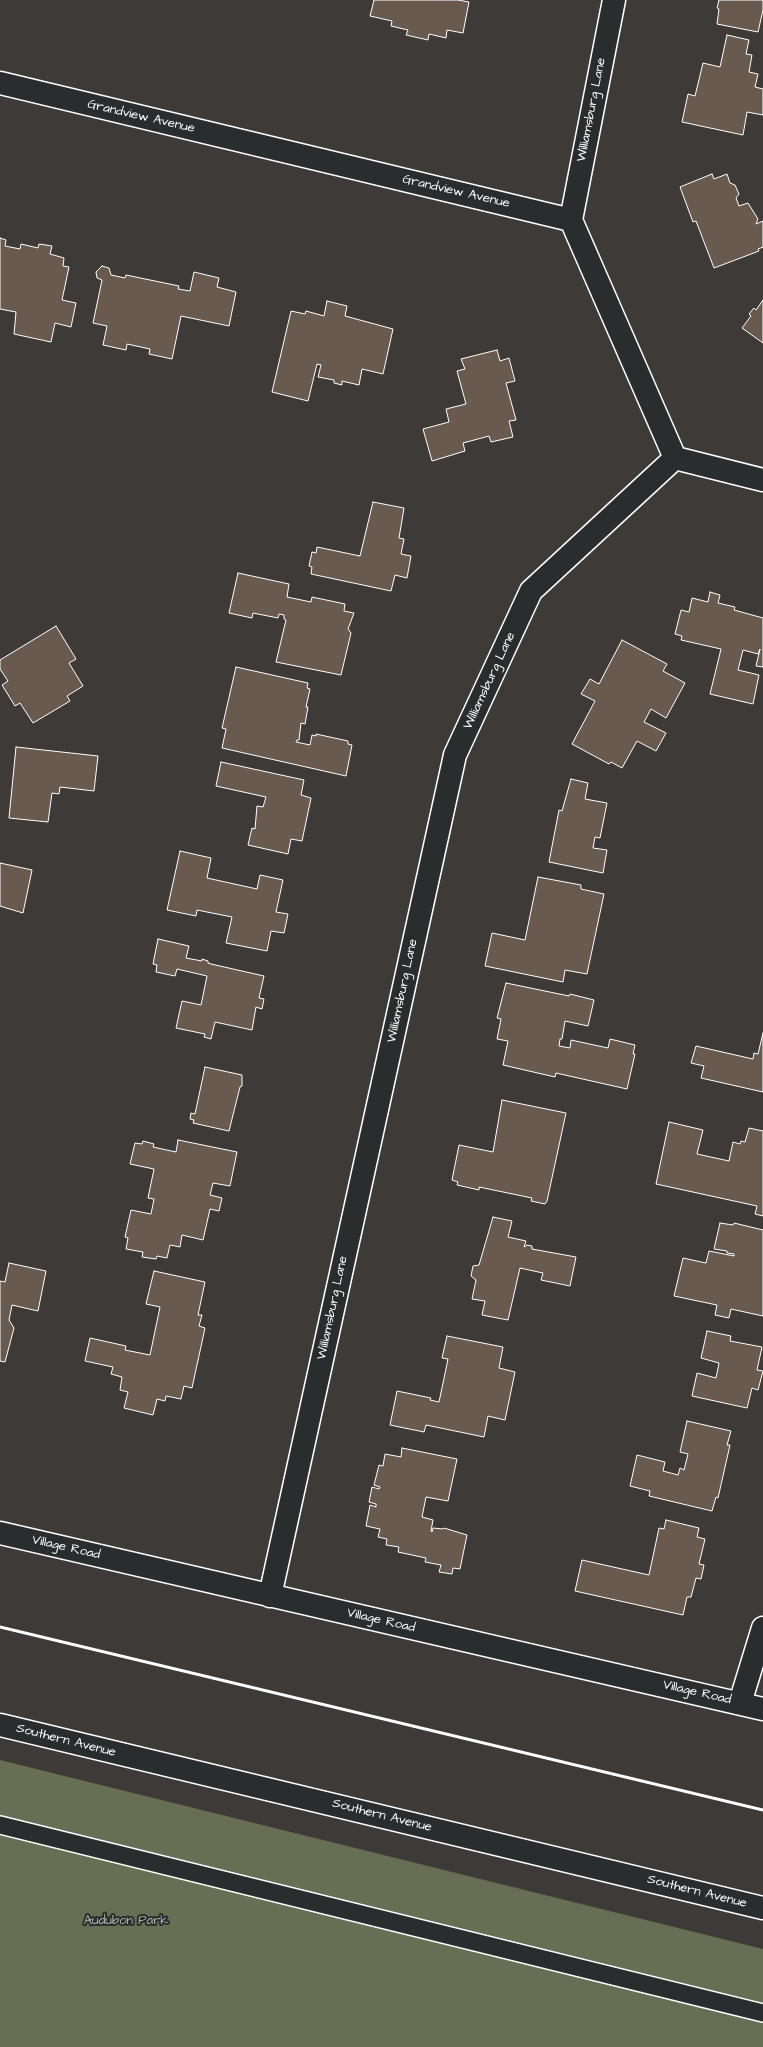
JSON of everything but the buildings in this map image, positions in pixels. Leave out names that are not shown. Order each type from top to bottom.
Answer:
[{"type":"street","name":"Williamsburg Lane","points":[[571,220],[614,0]]},
{"type":"street","name":"Grandview Avenue","points":[[0,83],[571,220]]},
{"type":"street","points":[[571,220],[675,458],[763,480]]},
{"type":"street","name":"Williamsburg Lane","points":[[270,1596],[455,755],[531,591],[675,458]]},
{"type":"street","name":"Village Road","points":[[0,1533],[763,1709]]},
{"type":"street","points":[[740,1703],[763,1628]]},
{"type":"street","name":"Southern Avenue","points":[[0,1725],[763,1908]]},
{"type":"lane","points":[[0,1825],[763,2013]]},
{"type":"green space","name":"Audubon Park","points":[[0,1760],[763,1949],[763,2047],[0,2047]]},
{"type":"railway","points":[[0,1627],[763,1810]]}]
